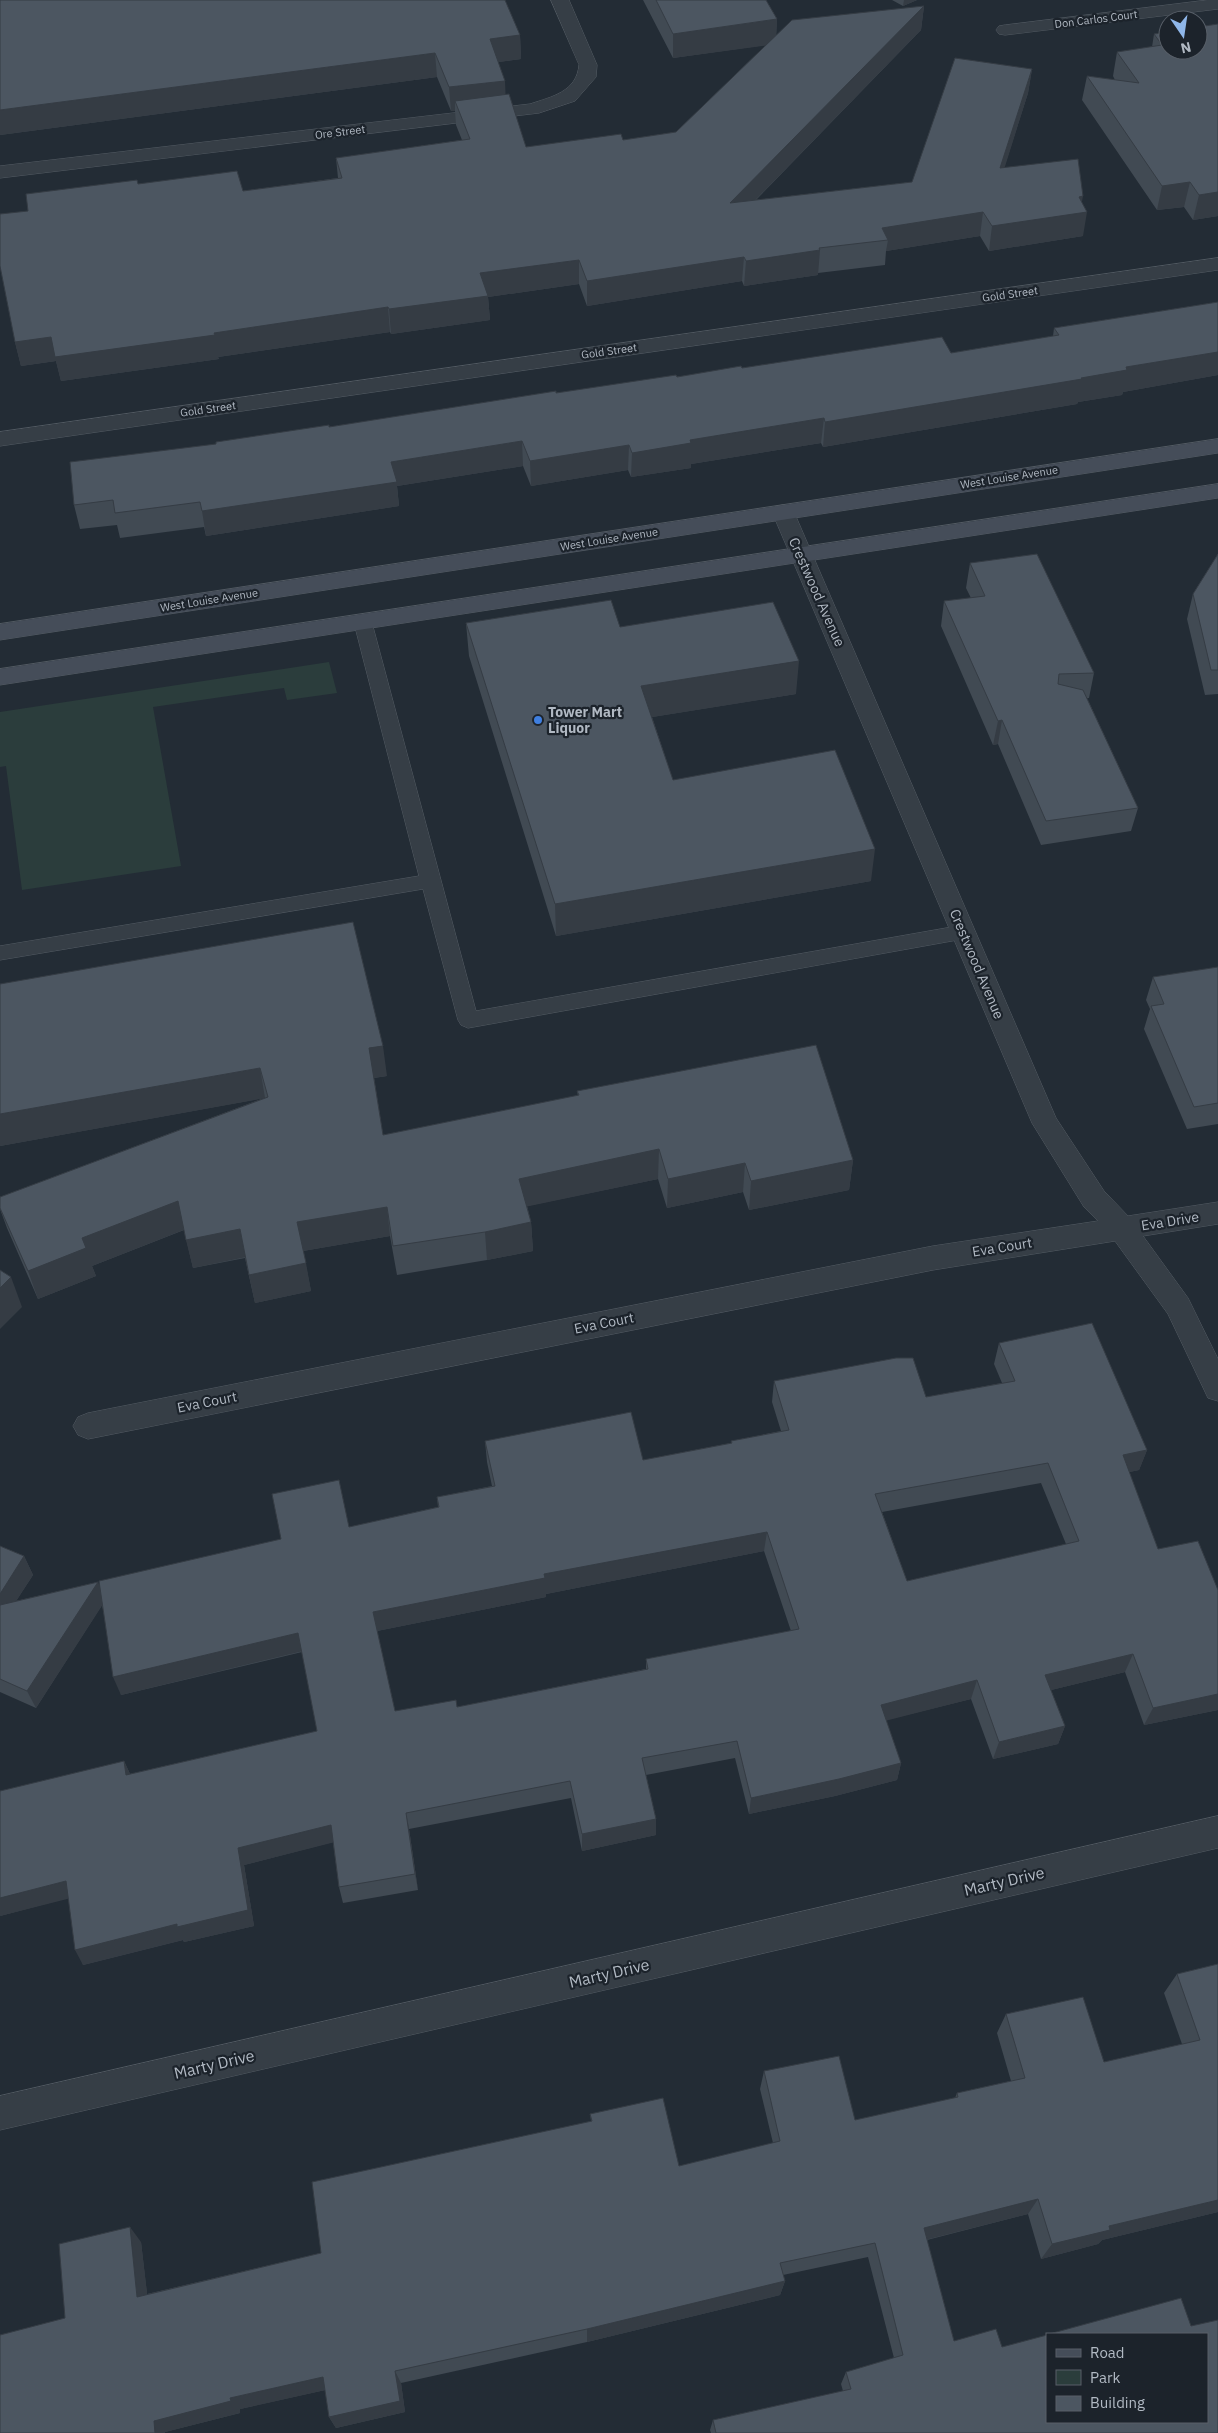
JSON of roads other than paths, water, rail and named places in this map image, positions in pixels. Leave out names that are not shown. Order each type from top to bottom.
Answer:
[{"type":"main road","name":"West Louise Avenue","points":[[0,632],[1218,446]]},
{"type":"main road","points":[[0,677],[1218,491]]},
{"type":"street","name":"Ore Street","points":[[0,172],[532,109],[569,97],[587,77],[588,65],[560,0]]},
{"type":"street","name":"Don Carlos Court","points":[[1004,30],[1218,4]]},
{"type":"street","name":"Gold Street","points":[[0,439],[1218,264]]},
{"type":"street","name":"Crestwood Avenue","points":[[783,512],[1045,1123],[1094,1199],[1122,1228],[1178,1306],[1218,1389]]},
{"type":"street","name":"Eva Drive","points":[[1122,1228],[1218,1213]]},
{"type":"street","name":"Eva Court","points":[[88,1426],[933,1258],[1122,1228]]},
{"type":"street","name":"Marty Drive","points":[[0,2113],[1218,1832]]},
{"type":"lane","points":[[363,622],[468,1020],[963,932]]},
{"type":"lane","points":[[0,952],[430,881]]},
{"type":"place","name":"Tower Mart Liquor","points":[[538,720]]}]
